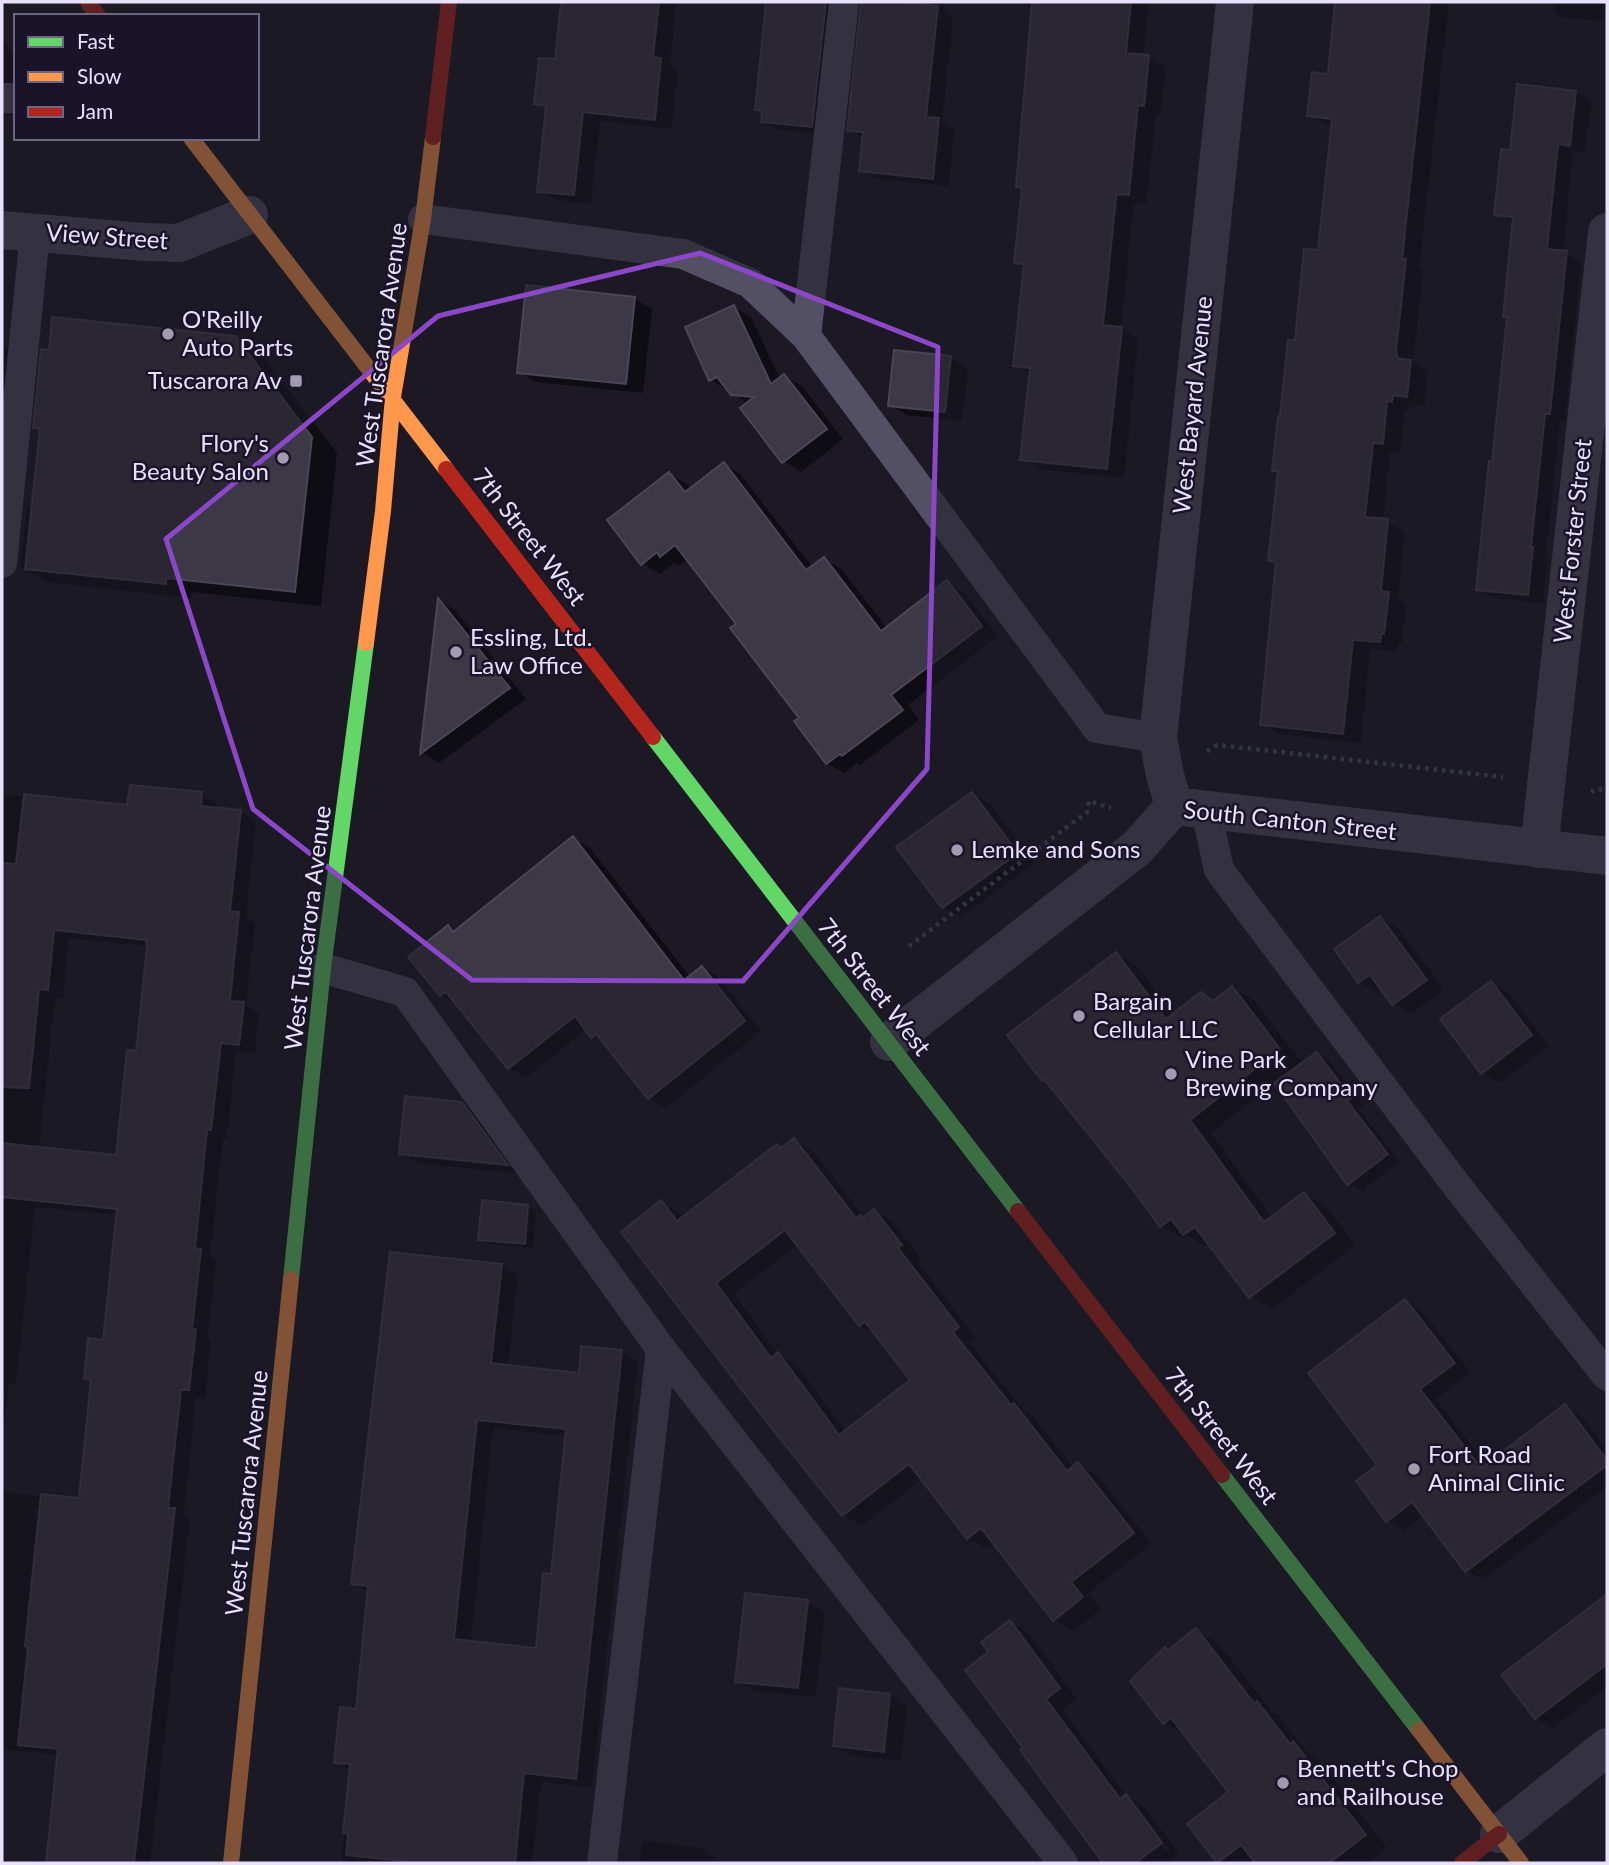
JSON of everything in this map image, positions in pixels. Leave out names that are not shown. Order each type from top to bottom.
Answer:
[{"type":"main road","name":"West Tuscarora Avenue","points":[[231,1863],[324,968],[383,511],[393,397],[423,219],[449,2]]},
{"type":"main road","name":"7th Street West","points":[[193,140],[1510,1849]]},
{"type":"main road","points":[[1462,1863],[1510,1849]]},
{"type":"street","name":"West Bayard Avenue","points":[[1190,808],[1165,775],[1158,738],[1235,2]]},
{"type":"street","name":"View Street","points":[[18,231],[179,243],[249,215]]},
{"type":"street","name":"West Forster Street","points":[[1539,849],[1607,232]]},
{"type":"street","name":"South Canton Street","points":[[888,1042],[1190,808],[1607,856]]},
{"type":"street","points":[[1510,1849],[1607,1747]]},
{"type":"lane","points":[[806,336],[844,2]]},
{"type":"lane","points":[[423,219],[683,254],[750,283],[806,336],[1097,728],[1158,738]]},
{"type":"lane","points":[[2,563],[18,231]]},
{"type":"lane","points":[[1190,808],[1219,870],[1454,1182],[1607,1377]]},
{"type":"lane","points":[[324,968],[405,992],[661,1349],[1063,1863]]},
{"type":"lane","points":[[603,1863],[661,1349]]},
{"type":"path","points":[[1203,754],[1217,745],[1509,778]]},
{"type":"path","points":[[1588,793],[1596,789],[1607,790]]},
{"type":"path","points":[[909,946],[1087,812],[1089,801],[1111,808]]},
{"type":"highlighted area","points":[[700,253],[938,347],[927,769],[743,981],[472,980],[253,809],[166,539],[438,316]]},
{"type":"building","points":[[561,2],[659,2],[653,57],[661,58],[655,120],[583,112],[574,195],[537,192],[546,106],[534,104],[539,58],[555,59]]},
{"type":"building","points":[[766,2],[826,2],[812,127],[761,122],[762,111],[755,110]]},
{"type":"building","points":[[861,2],[938,6],[926,117],[939,118],[933,179],[859,171],[863,132],[847,131]]},
{"type":"building","points":[[1032,2],[1131,2],[1126,53],[1149,55],[1144,106],[1138,105],[1129,195],[1117,194],[1116,198],[1103,325],[1122,327],[1107,469],[1020,460],[1030,368],[1013,366],[1024,264],[1014,263],[1022,188],[1016,187]]},
{"type":"building","points":[[1335,2],[1430,2],[1402,259],[1406,259],[1396,351],[1397,358],[1411,360],[1407,397],[1393,395],[1392,402],[1387,401],[1383,444],[1373,443],[1365,517],[1388,519],[1381,591],[1389,592],[1384,634],[1381,634],[1380,642],[1353,640],[1343,734],[1260,725],[1276,562],[1268,561],[1278,471],[1272,471],[1278,416],[1288,340],[1295,340],[1304,249],[1318,250],[1332,119],[1307,116],[1312,72],[1328,74]]},
{"type":"building","points":[[1517,84],[1576,91],[1570,146],[1558,144],[1547,249],[1567,251],[1550,414],[1545,414],[1528,595],[1476,590],[1507,317],[1503,317],[1513,217],[1494,215],[1501,149],[1510,150]]},
{"type":"building","points":[[526,285],[635,297],[626,384],[517,373]]},
{"type":"building","points":[[734,305],[771,384],[784,374],[827,429],[782,463],[740,408],[754,397],[731,395],[717,377],[709,381],[685,327]]},
{"type":"building","points":[[52,317],[235,336],[312,437],[295,592],[166,578],[166,584],[25,569],[40,429],[33,428],[41,349],[49,350]]},
{"type":"building","points":[[894,350],[951,356],[945,412],[888,406]]},
{"type":"building","points":[[724,462],[806,570],[824,557],[881,631],[947,580],[982,626],[891,695],[903,710],[842,756],[840,754],[826,764],[794,721],[799,718],[730,628],[736,624],[675,545],[660,557],[657,552],[641,565],[607,520],[669,472],[685,492]]},
{"type":"building","name":"Essling, Ltd. Law Office","points":[[438,598],[510,688],[420,754]]},
{"type":"building","points":[[130,785],[202,792],[201,806],[241,810],[230,911],[239,912],[230,1001],[244,1002],[239,1045],[221,1043],[211,1130],[207,1130],[195,1248],[201,1249],[192,1329],[196,1329],[189,1390],[181,1390],[168,1508],[175,1508],[134,1863],[46,1863],[58,1749],[18,1745],[41,1494],[79,1498],[91,1380],[84,1379],[88,1338],[103,1340],[117,1209],[2,1197],[2,1143],[116,1155],[127,1050],[136,1051],[147,948],[146,940],[54,930],[48,990],[39,989],[29,1088],[2,1087],[2,863],[16,864],[24,794],[127,805]]},
{"type":"building","name":"Lemke and Sons","points":[[972,792],[1018,853],[942,908],[896,847]]},
{"type":"building","points":[[573,836],[684,980],[702,966],[745,1021],[648,1099],[596,1034],[591,1038],[575,1016],[508,1069],[446,992],[440,996],[408,957],[448,925],[453,932]]},
{"type":"building","points":[[1380,916],[1427,980],[1392,1005],[1370,975],[1358,983],[1334,949]]},
{"type":"building","points":[[1116,952],[1166,1019],[1201,992],[1213,1001],[1232,986],[1280,1049],[1190,1120],[1264,1222],[1304,1192],[1335,1233],[1249,1298],[1195,1227],[1183,1235],[1171,1219],[1160,1227],[1131,1187],[1007,1035]]},
{"type":"building","points":[[1491,981],[1532,1035],[1481,1074],[1440,1019]]},
{"type":"building","points":[[1317,1052],[1351,1098],[1347,1101],[1388,1154],[1347,1185],[1274,1083]]},
{"type":"building","points":[[405,1096],[462,1102],[508,1165],[399,1154]]},
{"type":"building","points":[[794,1138],[856,1218],[860,1215],[863,1218],[874,1209],[902,1245],[898,1248],[959,1327],[953,1332],[1011,1405],[1014,1403],[1067,1471],[1078,1462],[1134,1533],[1071,1582],[1083,1597],[1053,1621],[981,1528],[967,1539],[909,1464],[842,1516],[621,1232],[661,1200],[677,1221],[777,1144],[781,1148]],"holes":[[[785,1230],[859,1326],[865,1322],[910,1380],[839,1435],[778,1352],[771,1358],[716,1283]]]},
{"type":"building","points":[[482,1200],[528,1205],[525,1244],[478,1240]]},
{"type":"building","points":[[390,1252],[502,1264],[491,1363],[579,1373],[581,1346],[622,1350],[576,1779],[524,1773],[515,1863],[424,1863],[346,1855],[348,1834],[343,1833],[350,1764],[334,1763],[340,1707],[356,1709],[368,1586],[351,1584]],"holes":[[[477,1420],[566,1429],[551,1574],[543,1573],[536,1648],[454,1639]]]},
{"type":"building","points":[[1405,1299],[1455,1363],[1420,1389],[1481,1468],[1565,1404],[1607,1460],[1607,1465],[1465,1572],[1412,1502],[1386,1522],[1356,1481],[1377,1465],[1308,1373]]},
{"type":"building","points":[[745,1593],[808,1600],[798,1688],[735,1682]]},
{"type":"building","points":[[1607,1594],[1607,1664],[1535,1719],[1501,1675]]},
{"type":"building","points":[[1010,1620],[1060,1688],[1046,1699],[1120,1799],[1126,1794],[1162,1843],[1135,1863],[1103,1863],[965,1670],[988,1652],[981,1642]]},
{"type":"building","points":[[1196,1628],[1254,1703],[1257,1701],[1290,1744],[1293,1741],[1366,1835],[1329,1863],[1255,1863],[1241,1845],[1217,1863],[1187,1824],[1228,1792],[1171,1718],[1163,1724],[1130,1681],[1165,1647],[1168,1650]]},
{"type":"building","points":[[839,1688],[890,1694],[884,1752],[833,1746]]},
{"type":"traffic: fast","points":[[291,1279],[323,968],[366,643]]},
{"type":"traffic: fast","points":[[653,737],[1018,1211]]},
{"type":"traffic: fast","points":[[1222,1475],[1419,1730]]},
{"type":"traffic: slow","points":[[366,643],[383,511],[393,397],[423,219],[433,137]]},
{"type":"traffic: slow","points":[[193,140],[446,469]]},
{"type":"traffic: slow","points":[[231,1863],[291,1279]]},
{"type":"traffic: slow","points":[[1419,1730],[1521,1863]]},
{"type":"traffic: jam","points":[[88,2],[97,14]]},
{"type":"traffic: jam","points":[[433,137],[449,2]]},
{"type":"traffic: jam","points":[[446,469],[653,737]]},
{"type":"traffic: jam","points":[[1018,1211],[1222,1475]]},
{"type":"traffic: jam","points":[[1462,1863],[1499,1834]]},
{"type":"place","name":"O'Reilly Auto Parts","points":[[168,334]]},
{"type":"place","name":"Tuscarora Av","points":[[296,381]]},
{"type":"place","name":"Flory's Beauty Salon","points":[[283,458]]},
{"type":"place","name":"Essling, Ltd. Law Office","points":[[456,652]]},
{"type":"place","name":"Lemke and Sons","points":[[957,850]]},
{"type":"place","name":"Bargain Cellular LLC","points":[[1079,1016]]},
{"type":"place","name":"Vine Park Brewing Company","points":[[1171,1074]]},
{"type":"place","name":"Fort Road Animal Clinic","points":[[1414,1469]]},
{"type":"place","name":"Bennett's Chop and Railhouse","points":[[1283,1783]]}]
